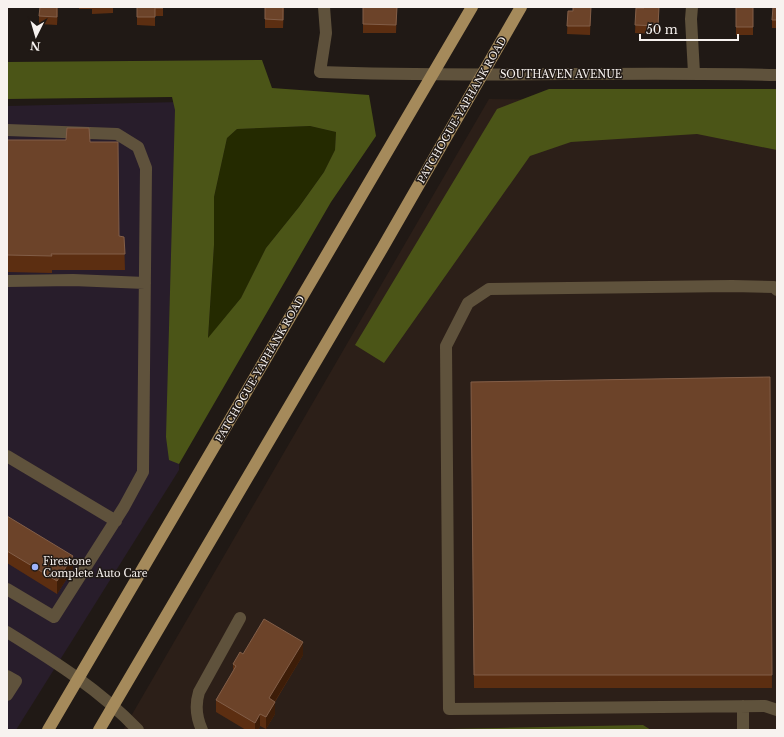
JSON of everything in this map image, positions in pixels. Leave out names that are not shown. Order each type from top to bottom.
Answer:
[{"type":"main road","name":"PATCHOGUE-YAPHANK ROAD","points":[[48,730],[472,7]]},
{"type":"main road","name":"PATCHOGUE-YAPHANK ROAD","points":[[99,730],[484,74],[521,7]]},
{"type":"street","name":"SOUTHAVEN AVENUE","points":[[324,7],[326,33],[320,72],[405,75],[694,73],[777,75]]},
{"type":"street","points":[[692,7],[691,19],[694,73]]},
{"type":"street","points":[[7,130],[117,134],[138,147],[146,168],[143,472],[116,521],[54,617],[7,589]]},
{"type":"street","points":[[7,281],[73,280],[145,283]]},
{"type":"street","points":[[777,290],[774,288],[732,286],[489,289],[468,303],[446,346],[449,709],[764,706],[777,710]]},
{"type":"street","points":[[7,456],[116,521]]},
{"type":"street","points":[[202,730],[197,720],[196,701],[199,692],[240,618]]},
{"type":"street","points":[[7,632],[79,678],[114,706],[138,730]]},
{"type":"street","points":[[7,676],[16,681],[7,695]]},
{"type":"street","points":[[742,706],[743,730]]},
{"type":"shaded area","points":[[489,99],[777,101],[777,730],[123,730]]},
{"type":"shaded area","points":[[180,102],[179,470],[16,730],[7,730],[7,106]]},
{"type":"green space","points":[[262,60],[272,88],[369,95],[376,136],[331,202],[179,464],[169,460],[166,437],[175,110],[172,97],[7,99],[7,62]],"holes":[[[310,126],[336,132],[335,150],[324,172],[299,207],[266,248],[241,298],[208,338],[214,245],[214,197],[227,138],[237,129]]]},
{"type":"green space","points":[[549,89],[777,89],[777,150],[697,134],[571,142],[530,156],[384,363],[355,345],[497,109]]},
{"type":"green space","points":[[310,126],[336,132],[335,150],[324,172],[299,207],[266,248],[241,298],[208,339],[214,245],[214,197],[227,138],[237,129]]},
{"type":"green space","points":[[643,725],[651,730],[401,730]]},
{"type":"building","points":[[40,7],[57,7],[57,17],[39,16]]},
{"type":"building","points":[[137,7],[163,8],[155,8],[155,17],[137,17]]},
{"type":"building","points":[[265,7],[283,7],[283,20],[265,19]]},
{"type":"building","points":[[363,7],[397,7],[396,25],[363,24]]},
{"type":"building","points":[[573,7],[591,7],[590,26],[567,26],[568,11],[573,11]]},
{"type":"building","points":[[659,7],[658,26],[635,25],[636,8]]},
{"type":"building","points":[[736,7],[753,7],[753,27],[736,27]]},
{"type":"building","points":[[773,7],[777,7],[777,20],[772,20]]},
{"type":"building","points":[[67,128],[89,128],[90,142],[118,142],[119,236],[124,237],[125,254],[51,254],[52,256],[7,255],[7,140],[66,140]]},
{"type":"building","points":[[770,377],[772,675],[474,675],[471,382]]},
{"type":"building","points":[[7,516],[73,556],[57,581],[7,551]]},
{"type":"building","points":[[264,619],[303,642],[269,698],[275,702],[266,717],[260,714],[255,723],[216,700],[236,666],[233,664],[240,652],[243,654]]},
{"type":"place","name":"Firestone Complete Auto Care","points":[[35,567]]}]
